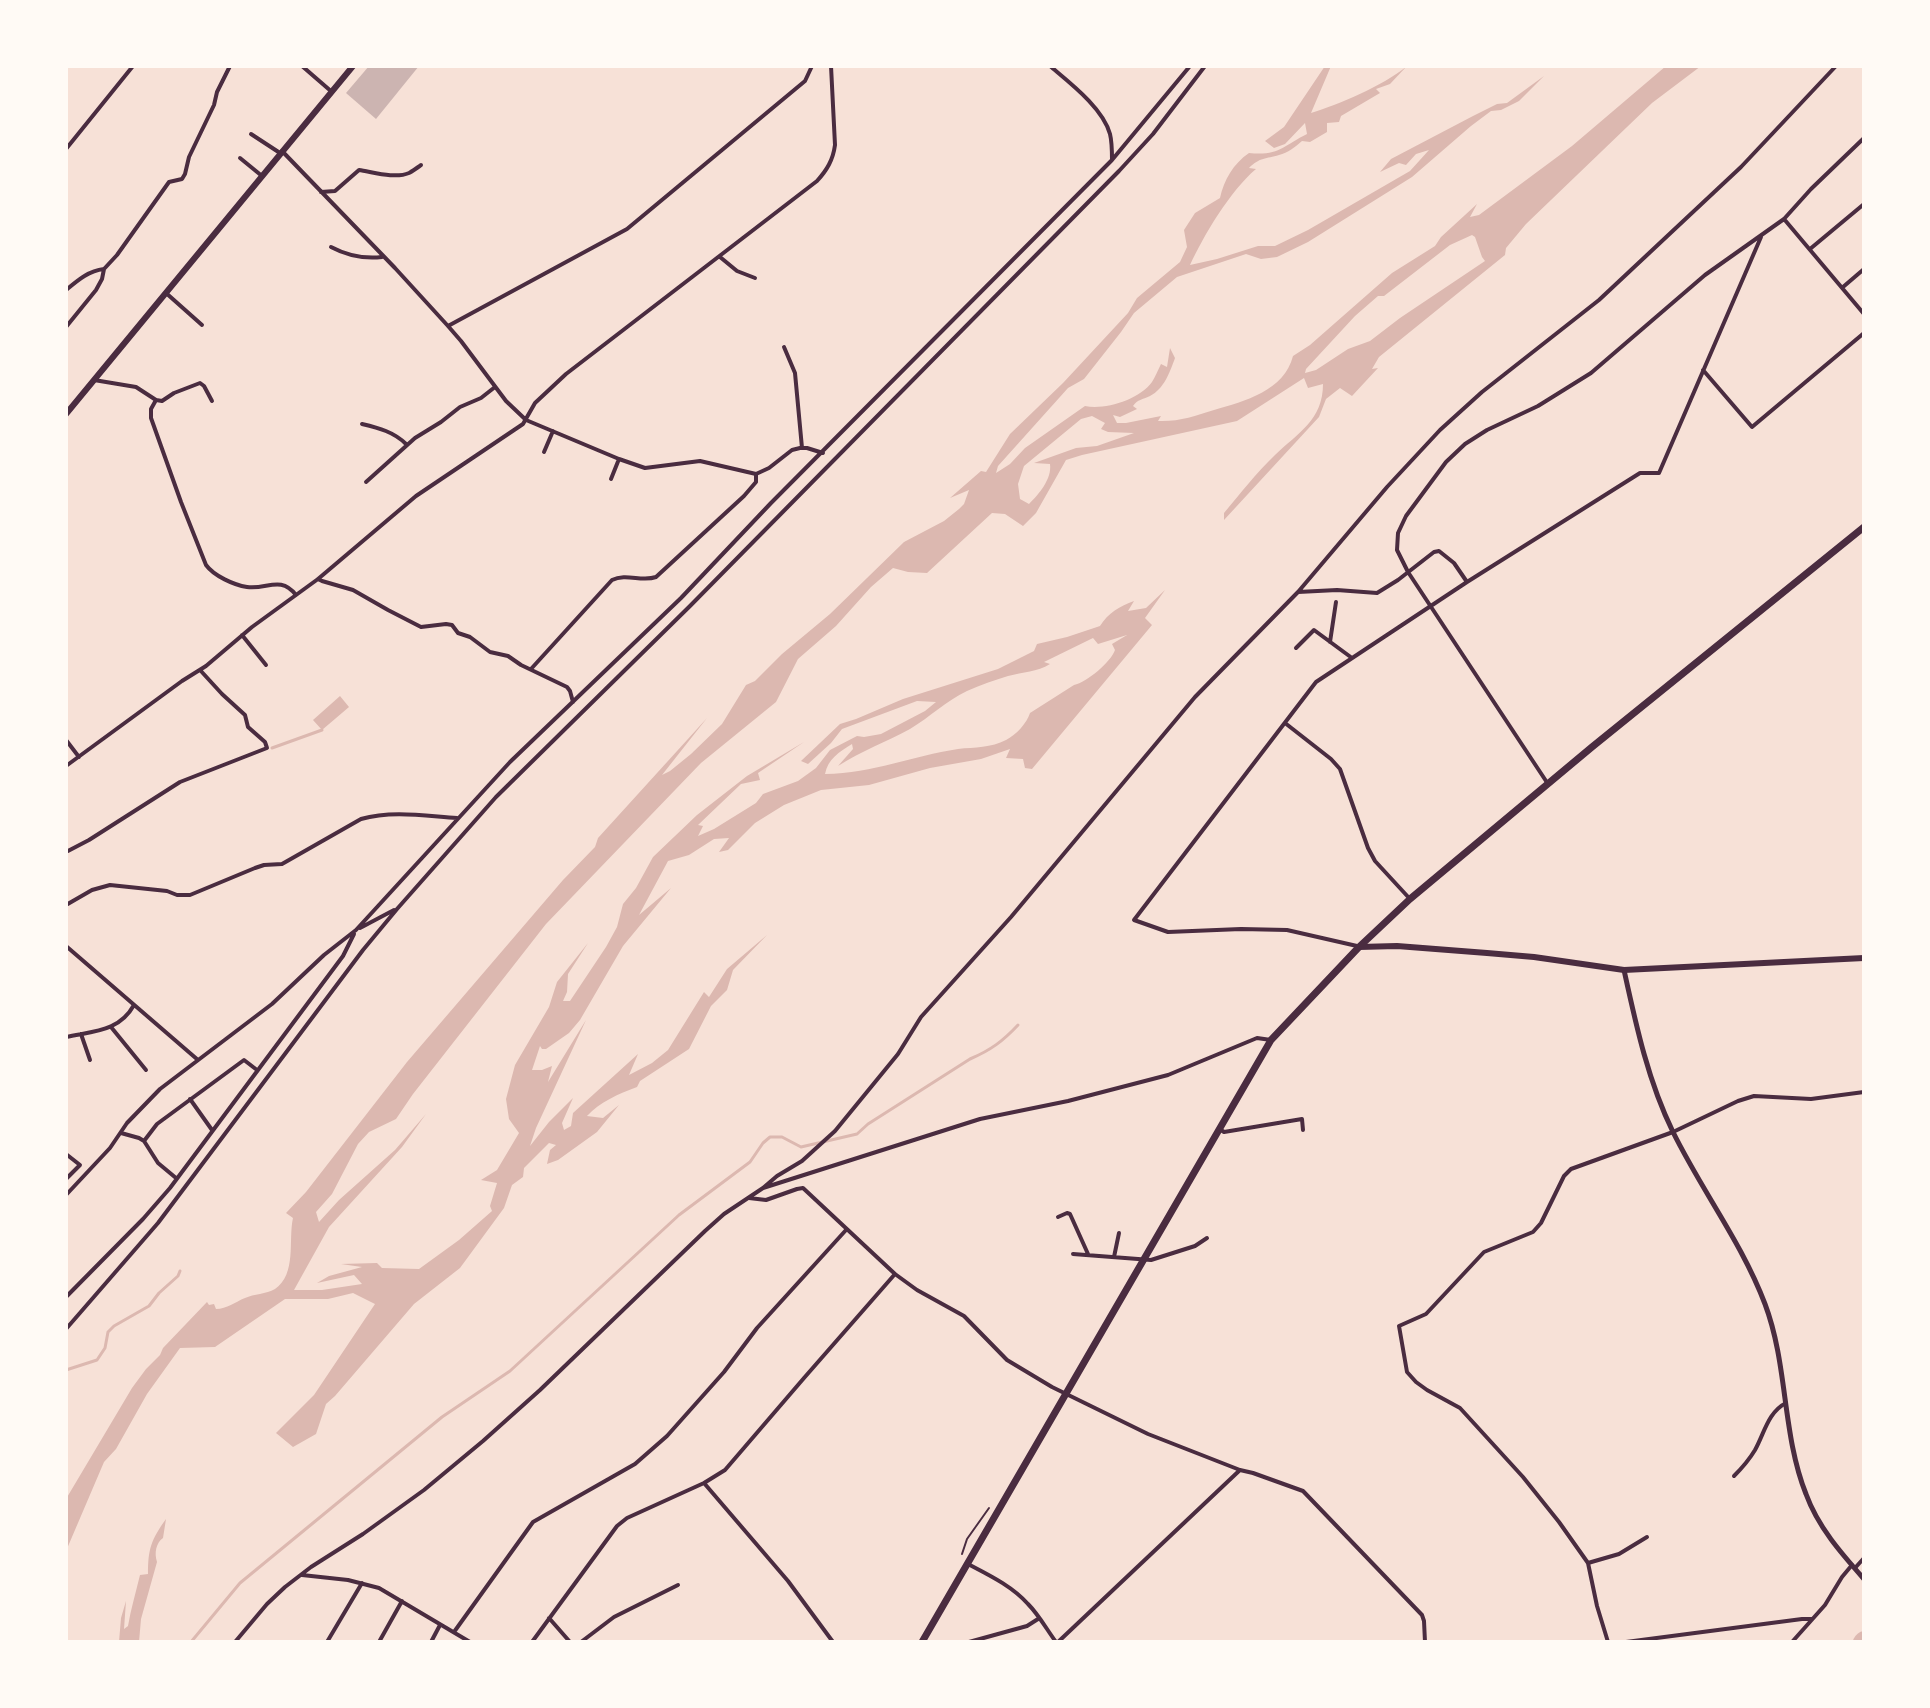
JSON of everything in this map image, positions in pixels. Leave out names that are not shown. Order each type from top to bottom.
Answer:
[{"type":"main road","points":[[66,414],[353,66]]},
{"type":"main road","points":[[922,1642],[964,1562],[1145,1260],[1271,1040],[1359,947],[1410,899],[1864,527]]},
{"type":"main road","points":[[1359,947],[1397,946],[1534,957],[1624,970],[1864,958]]},
{"type":"street","points":[[66,149],[133,66]]},
{"type":"street","points":[[66,327],[96,290],[104,269],[169,182],[182,179],[230,66]]},
{"type":"street","points":[[302,66],[332,92]]},
{"type":"street","points":[[448,326],[627,229],[805,81],[812,66]]},
{"type":"street","points":[[66,766],[200,670],[318,579],[416,496],[523,424],[535,403],[566,374],[817,181],[834,156],[831,66]]},
{"type":"street","points":[[1050,66],[1094,106],[1104,121],[1110,135],[1112,160]]},
{"type":"street","points":[[66,1195],[160,1089],[272,1004],[356,930],[510,762],[681,598],[771,503],[1112,160],[1190,66]]},
{"type":"street","points":[[66,1329],[158,1223],[363,950],[496,797],[700,596],[1119,171],[1153,134],[1205,66]]},
{"type":"street","points":[[235,1642],[267,1604],[302,1575],[424,1490],[483,1441],[705,1231],[746,1198],[802,1161],[835,1131],[898,1054],[921,1017],[1011,917],[1195,697],[1298,592],[1440,430],[1482,392],[1599,300],[1741,167],[1836,66]]},
{"type":"street","points":[[251,134],[281,152],[383,256],[448,326],[506,401],[526,420],[645,468],[700,461],[756,474],[792,450],[802,448],[823,453]]},
{"type":"street","points":[[1548,784],[1408,572],[1397,550],[1398,533],[1406,516],[1446,462],[1465,444],[1538,406],[1591,373],[1705,275],[1784,219],[1864,138]]},
{"type":"street","points":[[240,158],[262,176]]},
{"type":"street","points":[[321,192],[335,191],[359,170],[381,175],[404,174],[421,165]]},
{"type":"street","points":[[1810,249],[1864,204]]},
{"type":"street","points":[[1784,219],[1864,314]]},
{"type":"street","points":[[1359,947],[1287,930],[1168,932],[1134,920],[1316,682],[1640,473],[1659,473],[1761,237]]},
{"type":"street","points":[[331,247],[357,257],[383,256]]},
{"type":"street","points":[[719,256],[737,271],[755,278]]},
{"type":"street","points":[[66,290],[85,275],[104,269]]},
{"type":"street","points":[[1843,287],[1864,269]]},
{"type":"street","points":[[166,293],[202,325]]},
{"type":"street","points":[[1703,370],[1752,427],[1864,333]]},
{"type":"street","points":[[784,347],[795,373],[802,448]]},
{"type":"street","points":[[94,380],[136,387],[162,401],[200,383],[212,401]]},
{"type":"street","points":[[366,482],[407,445],[460,407],[496,387]]},
{"type":"street","points":[[156,400],[151,409],[154,427],[210,571],[245,587],[282,584],[297,595]]},
{"type":"street","points":[[362,424],[385,430],[407,445]]},
{"type":"street","points":[[544,452],[553,431]]},
{"type":"street","points":[[611,479],[619,459]]},
{"type":"street","points":[[531,669],[612,580],[620,577],[656,577],[744,496],[756,482],[756,474]]},
{"type":"street","points":[[1298,592],[1337,590],[1377,593],[1439,551],[1454,563],[1467,582]]},
{"type":"street","points":[[318,579],[353,590],[421,627],[452,625],[458,633],[470,637],[490,652],[508,656],[567,687],[573,702]]},
{"type":"street","points":[[1330,642],[1336,602]]},
{"type":"street","points":[[1296,648],[1314,630],[1353,658]]},
{"type":"street","points":[[242,635],[266,665]]},
{"type":"street","points":[[66,852],[180,782],[267,748],[265,742],[248,727],[245,715],[200,670]]},
{"type":"street","points":[[1285,723],[1340,769],[1368,848],[1375,861],[1410,899]]},
{"type":"street","points":[[66,740],[79,757]]},
{"type":"street","points":[[66,905],[98,887],[110,885],[190,895],[255,868],[282,864],[370,816],[457,818]]},
{"type":"street","points":[[66,1297],[143,1219],[177,1179],[343,956],[356,930],[397,909]]},
{"type":"street","points":[[66,946],[198,1060]]},
{"type":"street","points":[[1624,970],[1643,1049],[1673,1132],[1755,1278],[1773,1330],[1798,1470],[1806,1494],[1827,1535],[1864,1579]]},
{"type":"street","points":[[66,1037],[111,1027],[128,1016],[134,1005]]},
{"type":"street","points":[[111,1027],[146,1070]]},
{"type":"street","points":[[81,1034],[90,1060]]},
{"type":"street","points":[[763,1188],[980,1119],[1068,1101],[1168,1075],[1257,1038],[1271,1040]]},
{"type":"street","points":[[144,1141],[157,1124],[244,1060],[257,1070]]},
{"type":"street","points":[[1608,1642],[1588,1563],[1523,1477],[1460,1408],[1427,1390],[1407,1372],[1399,1326],[1426,1314],[1484,1252],[1533,1232],[1571,1169],[1673,1132],[1754,1096],[1811,1099],[1864,1092]]},
{"type":"street","points":[[190,1099],[212,1130]]},
{"type":"street","points":[[1219,1129],[1224,1132],[1302,1119],[1303,1130]]},
{"type":"street","points":[[121,1133],[144,1141],[158,1163],[177,1179]]},
{"type":"street","points":[[66,1154],[80,1165],[66,1179]]},
{"type":"street","points":[[746,1198],[766,1200],[803,1188],[895,1274],[964,1316],[1007,1360],[1066,1394],[1148,1434],[1303,1491],[1422,1615],[1425,1642]]},
{"type":"street","points":[[1058,1217],[1070,1214],[1089,1255]]},
{"type":"street","points":[[454,1632],[533,1522],[635,1464],[667,1436],[724,1372],[757,1328],[846,1230]]},
{"type":"street","points":[[1114,1257],[1119,1233]]},
{"type":"street","points":[[1073,1254],[1151,1260],[1195,1246],[1207,1238]]},
{"type":"street","points":[[532,1642],[617,1526],[627,1518],[704,1483],[725,1470],[895,1274]]},
{"type":"street","points":[[1734,1476],[1754,1451],[1773,1413],[1786,1403]]},
{"type":"street","points":[[964,1562],[1009,1587],[1032,1607],[1057,1642],[1240,1470]]},
{"type":"street","points":[[704,1483],[788,1581],[833,1642]]},
{"type":"street","points":[[1588,1563],[1619,1554],[1647,1537]]},
{"type":"street","points":[[1792,1642],[1864,1558]]},
{"type":"street","points":[[302,1575],[348,1580],[379,1588],[470,1642]]},
{"type":"street","points":[[327,1642],[362,1583]]},
{"type":"street","points":[[581,1642],[614,1617],[678,1585]]},
{"type":"street","points":[[379,1642],[402,1601]]},
{"type":"street","points":[[549,1618],[570,1642]]},
{"type":"street","points":[[969,1642],[1027,1626],[1039,1618]]},
{"type":"street","points":[[1626,1642],[1812,1619]]},
{"type":"street","points":[[431,1642],[440,1625]]},
{"type":"path","points":[[964,1562],[967,1539],[995,1500]]},
{"type":"shaded area","points":[[1325,66],[1331,66],[1311,113],[1360,94],[1406,67],[1390,84],[1376,89],[1380,93],[1341,116],[1339,122],[1327,123],[1327,132],[1310,142],[1302,141],[1285,153],[1260,160],[1249,168],[1256,169],[1218,214],[1190,265],[1258,246],[1275,246],[1308,230],[1410,171],[1429,150],[1416,154],[1406,165],[1399,163],[1380,172],[1391,159],[1497,104],[1507,103],[1544,76],[1519,101],[1501,110],[1491,111],[1412,177],[1308,242],[1277,257],[1261,259],[1246,254],[1177,277],[1134,313],[1084,379],[1068,388],[998,466],[996,473],[1025,448],[1085,406],[1112,405],[1139,394],[1152,382],[1161,364],[1167,367],[1170,348],[1175,358],[1163,385],[1155,393],[1138,401],[1133,406],[1137,409],[1120,417],[1113,415],[1117,423],[1161,416],[1158,421],[1173,421],[1262,393],[1281,378],[1293,356],[1310,345],[1392,273],[1435,246],[1477,204],[1470,217],[1479,215],[1572,146],[1666,66],[1701,66],[1652,103],[1526,224],[1506,248],[1505,255],[1379,357],[1372,369],[1378,368],[1352,396],[1340,388],[1326,399],[1319,417],[1224,520],[1224,513],[1255,476],[1308,425],[1319,407],[1323,384],[1308,388],[1304,378],[1237,421],[1066,460],[1036,513],[1023,526],[1005,514],[992,513],[927,573],[893,568],[871,587],[836,626],[798,659],[776,702],[701,763],[546,924],[396,1119],[369,1132],[358,1144],[332,1194],[316,1212],[319,1222],[395,1150],[426,1114],[402,1147],[329,1227],[294,1290],[322,1290],[362,1284],[354,1275],[317,1283],[329,1276],[362,1267],[341,1264],[377,1263],[382,1268],[419,1269],[492,1211],[490,1206],[497,1183],[481,1180],[497,1170],[519,1133],[509,1119],[506,1099],[515,1065],[549,1007],[557,982],[588,943],[568,974],[563,1001],[570,1001],[606,947],[617,927],[623,904],[653,857],[697,815],[747,776],[804,742],[758,773],[760,780],[741,784],[698,825],[703,826],[698,836],[756,803],[763,794],[798,781],[816,768],[830,750],[857,736],[881,734],[936,702],[917,701],[842,729],[808,764],[801,761],[840,724],[903,699],[998,669],[1034,651],[1037,644],[1100,626],[1115,610],[1134,601],[1128,611],[1146,608],[1165,590],[1145,618],[1152,625],[1032,769],[1025,768],[1023,759],[1006,758],[1010,749],[981,759],[930,768],[869,785],[821,790],[784,805],[755,823],[728,850],[719,852],[729,838],[714,839],[689,855],[668,861],[639,915],[671,888],[623,946],[580,1020],[569,1033],[546,1049],[540,1046],[532,1070],[552,1066],[548,1082],[586,1020],[530,1146],[573,1098],[562,1123],[564,1130],[571,1126],[573,1113],[638,1054],[629,1075],[668,1050],[704,992],[709,997],[727,969],[767,935],[733,970],[727,990],[711,1006],[689,1049],[640,1081],[637,1087],[592,1111],[587,1116],[603,1118],[619,1105],[597,1132],[558,1160],[547,1164],[550,1150],[556,1145],[549,1143],[524,1168],[523,1177],[512,1185],[504,1208],[460,1268],[414,1304],[326,1404],[316,1434],[293,1447],[276,1433],[314,1395],[375,1304],[353,1293],[328,1299],[285,1299],[215,1347],[180,1348],[147,1394],[116,1449],[104,1462],[66,1551],[66,1499],[146,1369],[207,1302],[214,1304],[216,1309],[224,1308],[271,1291],[282,1283],[289,1266],[293,1218],[286,1213],[306,1192],[407,1062],[595,847],[598,838],[707,718],[662,775],[691,754],[722,724],[746,685],[755,681],[830,614],[904,542],[944,521],[964,504],[969,490],[950,498],[981,471],[986,472],[1010,434],[1063,383],[1128,313],[1137,298],[1180,262],[1187,247],[1184,230],[1195,213],[1220,198],[1238,162],[1249,153],[1274,151],[1307,134],[1305,123],[1285,144],[1274,148],[1265,141],[1284,127]],"holes":[[[1472,235],[1485,261],[1370,341],[1348,349],[1316,370],[1305,373],[1355,316],[1378,296],[1384,296],[1450,245]],[[1092,416],[1105,423],[1101,429],[1108,432],[1134,433],[1034,463],[1050,464],[1047,481],[1029,504],[1020,499],[1018,484],[1024,466],[1081,419]],[[1127,635],[1112,644],[1115,650],[1113,655],[1098,671],[1030,713],[1021,728],[1000,743],[941,752],[860,771],[825,774],[831,760],[852,744],[853,749],[838,766],[910,729],[967,691],[1045,667],[1050,664],[1044,662],[1093,638],[1098,644]]]},
{"type":"shaded area","points":[[340,696],[349,707],[322,730],[313,720]]},
{"type":"shaded area","points":[[166,1519],[163,1538],[156,1548],[157,1562],[141,1619],[139,1642],[119,1642],[126,1601],[124,1629],[128,1626],[140,1575],[148,1574],[151,1545]]},
{"type":"building","points":[[369,66],[419,66],[376,119],[346,93]]},
{"type":"waterway","points":[[272,748],[322,730]]},
{"type":"waterway","points":[[191,1642],[240,1583],[442,1417],[510,1371],[679,1215],[750,1162],[770,1137],[782,1137],[801,1147],[857,1134],[868,1124],[996,1045],[1018,1025]]},
{"type":"waterway","points":[[66,1370],[97,1360],[105,1348],[108,1332],[149,1306],[180,1271]]}]
